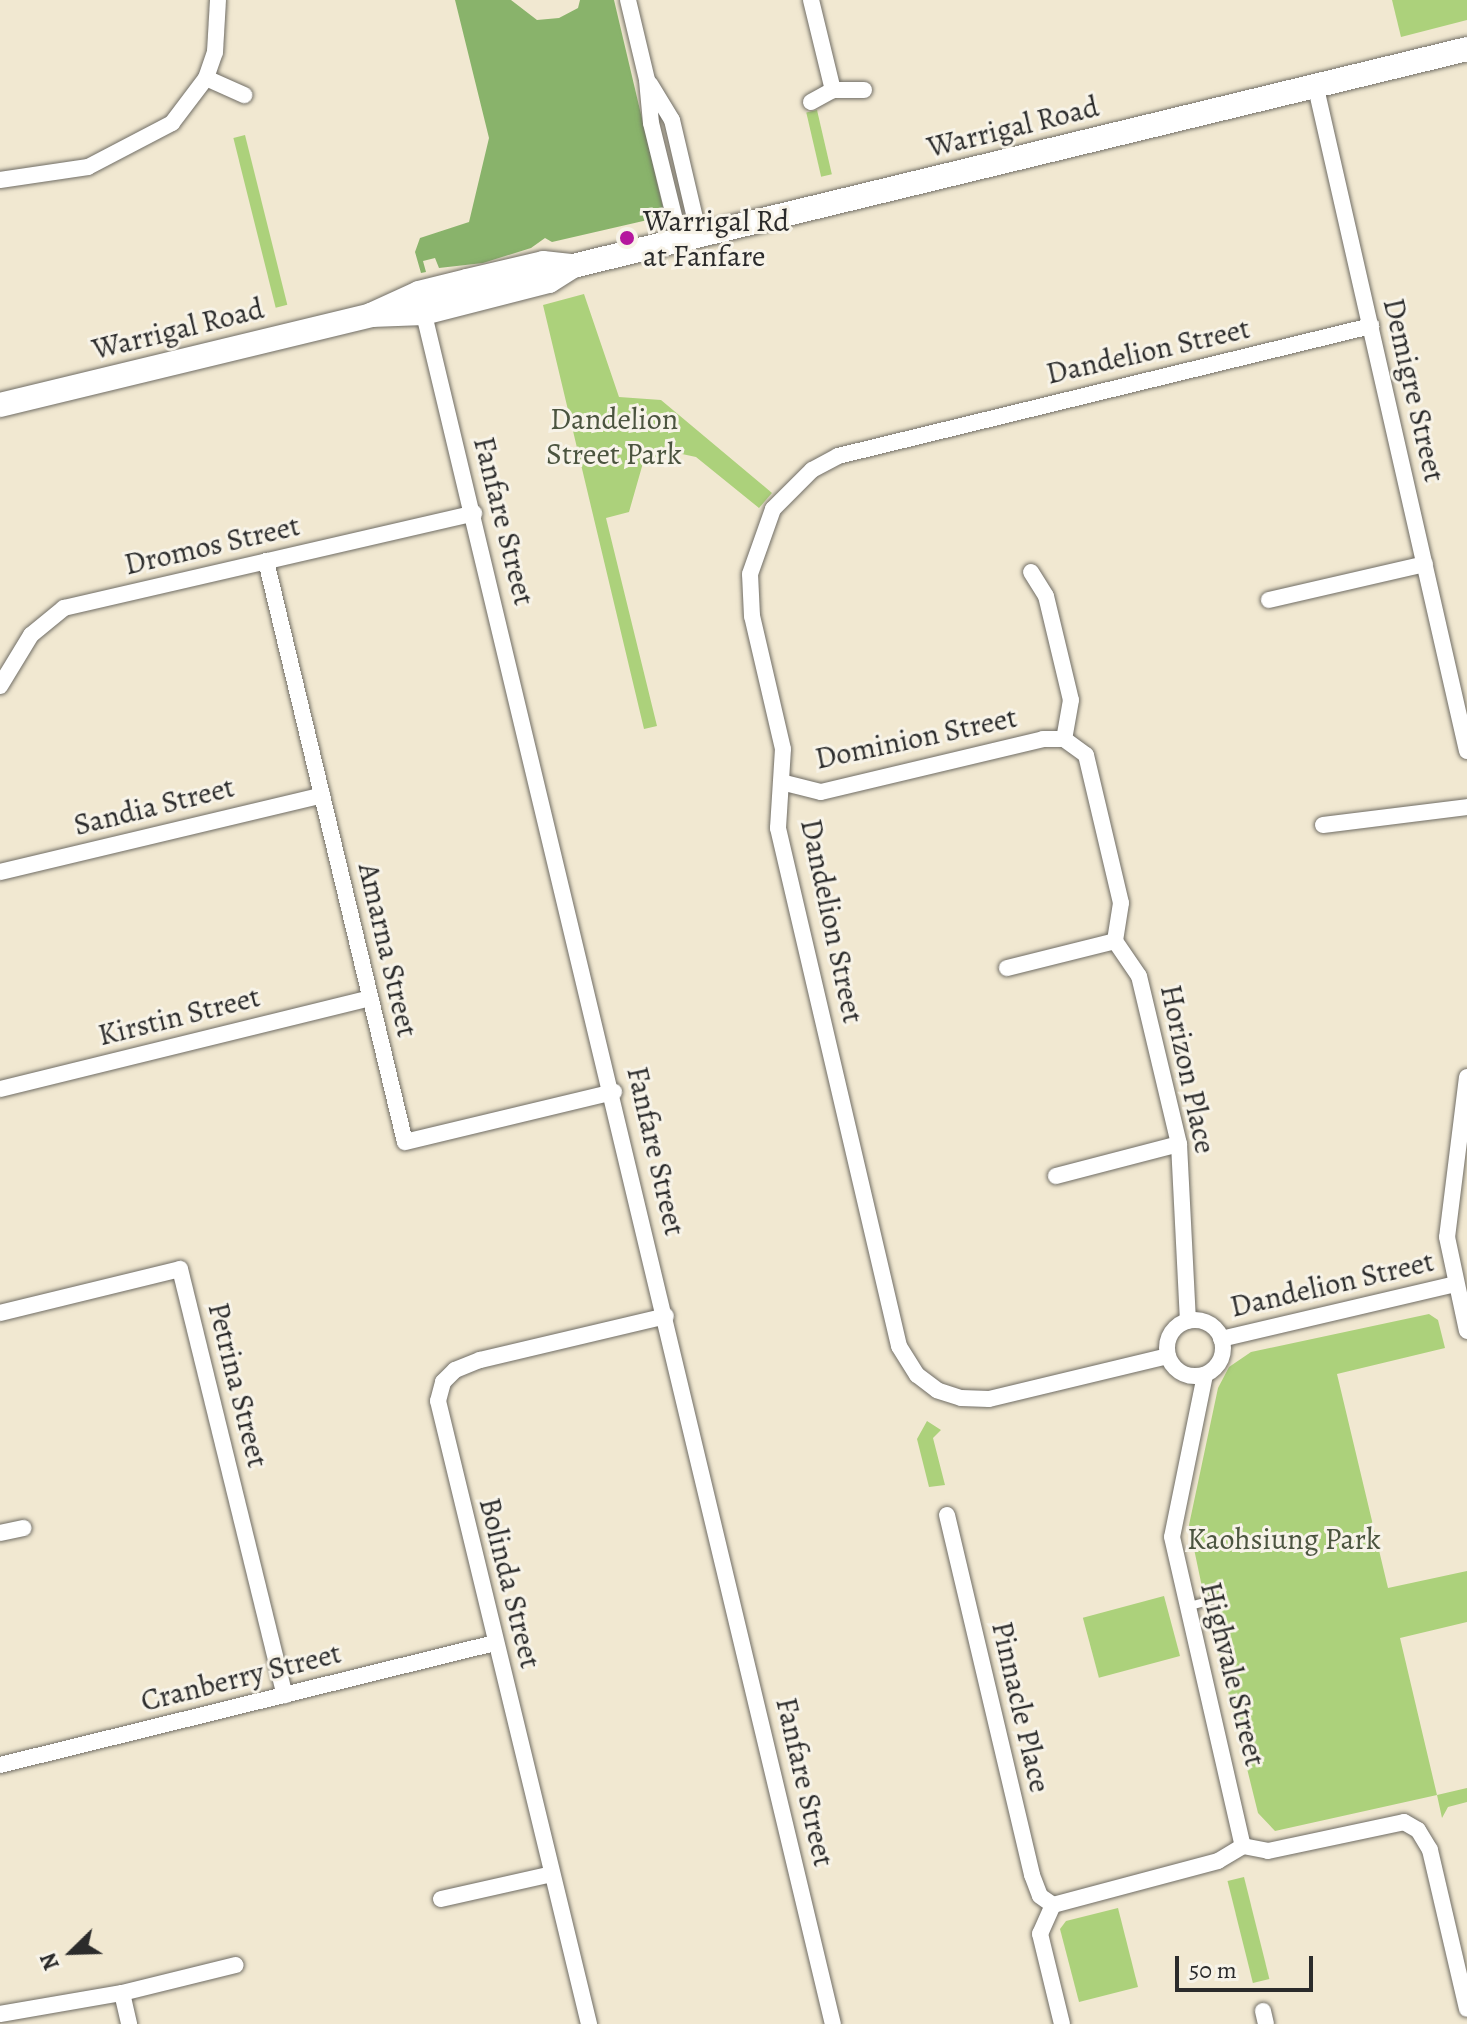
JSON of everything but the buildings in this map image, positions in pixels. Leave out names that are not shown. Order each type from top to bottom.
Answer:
[{"type":"main road","name":"Warrigal Road","points":[[0,405],[421,303],[549,281],[573,266],[1467,49]]},
{"type":"street","points":[[0,180],[88,167],[127,151],[172,123],[206,78],[215,52],[218,0]]},
{"type":"street","points":[[628,0],[647,80],[672,120],[690,238]]},
{"type":"street","points":[[811,0],[833,90]]},
{"type":"street","points":[[206,78],[244,95]]},
{"type":"street","name":"Demigre Street","points":[[1316,88],[1467,751]]},
{"type":"street","points":[[811,102],[833,90],[864,90]]},
{"type":"street","name":"Fanfare Street","points":[[421,303],[614,1092],[833,2024]]},
{"type":"street","name":"Dandelion Street","points":[[1168,1356],[989,1399],[945,1394],[917,1375],[899,1346],[778,828],[783,749],[752,616],[750,574],[759,537],[773,509],[812,470],[870,446],[1371,326]]},
{"type":"street","name":"Dromos Street","points":[[0,686],[31,635],[64,608],[474,513]]},
{"type":"street","name":"Amarna Street","points":[[266,561],[405,1142],[614,1092]]},
{"type":"street","points":[[1269,600],[1425,564]]},
{"type":"street","points":[[1007,968],[1115,941],[1121,903],[1086,755],[1064,739],[1071,700],[1046,596],[1031,572]]},
{"type":"street","name":"Dominion Street","points":[[781,782],[821,792],[1043,739],[1064,739]]},
{"type":"street","name":"Sandia Street","points":[[0,872],[322,795]]},
{"type":"street","points":[[1323,825],[1467,807]]},
{"type":"street","name":"Horizon Place","points":[[1115,941],[1139,976],[1179,1144],[1188,1321]]},
{"type":"street","name":"Kirstin Street","points":[[0,1089],[370,998]]},
{"type":"street","points":[[1467,1077],[1462,1147],[1447,1237],[1467,1331]]},
{"type":"street","points":[[1056,1176],[1179,1144]]},
{"type":"street","name":"Petrina Street","points":[[0,1313],[180,1269],[285,1695]]},
{"type":"street","name":"Dandelion Street","points":[[1221,1339],[1456,1284]]},
{"type":"street","name":"Bolinda Street","points":[[589,2024],[438,1401],[443,1382],[455,1370],[480,1360],[666,1316]]},
{"type":"street","points":[[1188,1321],[1210,1325],[1221,1339],[1222,1357],[1205,1375],[1182,1374],[1168,1356],[1170,1334],[1188,1321]]},
{"type":"street","name":"Highvale Street","points":[[1205,1375],[1172,1537],[1243,1846]]},
{"type":"street","name":"Pinnacle Place","points":[[947,1515],[1032,1875],[1040,1896],[1053,1905]]},
{"type":"street","points":[[0,1533],[23,1528]]},
{"type":"street","name":"Cranberry Street","points":[[0,1765],[495,1643]]},
{"type":"street","points":[[1062,2024],[1040,1934],[1053,1905],[1218,1861],[1243,1846],[1268,1851],[1404,1822],[1418,1830],[1430,1850],[1467,2009]]},
{"type":"street","points":[[441,1899],[552,1874]]},
{"type":"street","points":[[0,2014],[122,1993],[236,1965]]},
{"type":"street","points":[[122,1993],[129,2024]]},
{"type":"lane","points":[[1186,1607],[1212,1600]]},
{"type":"green space","points":[[455,0],[511,0],[537,20],[559,18],[578,8],[580,0],[614,0],[665,216],[552,242],[545,238],[531,248],[483,263],[439,268],[435,258],[423,261],[426,272],[421,273],[415,252],[420,238],[469,222],[489,138]]},
{"type":"green space","points":[[1392,0],[1467,0],[1467,20],[1401,37]]},
{"type":"green space","points":[[817,110],[832,174],[821,177],[806,112]]},
{"type":"green space","points":[[245,135],[287,305],[276,308],[233,138]]},
{"type":"green space","name":"Dandelion Street Park","points":[[584,294],[619,397],[661,400],[772,493],[759,508],[696,457],[668,451],[643,463],[629,512],[606,518],[657,726],[644,729],[543,305]]},
{"type":"green space","name":"Kaohsiung Park","points":[[1429,1314],[1438,1320],[1445,1348],[1337,1374],[1388,1588],[1467,1571],[1467,1622],[1400,1638],[1437,1795],[1275,1831],[1258,1813],[1209,1615],[1214,1606],[1202,1587],[1189,1525],[1218,1388],[1229,1367],[1251,1352]]},
{"type":"green space","points":[[927,1421],[941,1430],[933,1438],[945,1485],[929,1487],[917,1439]]},
{"type":"green space","points":[[1164,1596],[1180,1656],[1099,1678],[1083,1618]]},
{"type":"green space","points":[[1467,1788],[1467,1802],[1448,1807],[1442,1818],[1437,1795]]},
{"type":"green space","points":[[1244,1877],[1269,1979],[1253,1983],[1228,1881]]},
{"type":"green space","points":[[1118,1908],[1138,1987],[1079,2002],[1060,1929],[1066,1921]]},
{"type":"place","name":"Warrigal Rd at Fanfare","points":[[627,238]]}]
